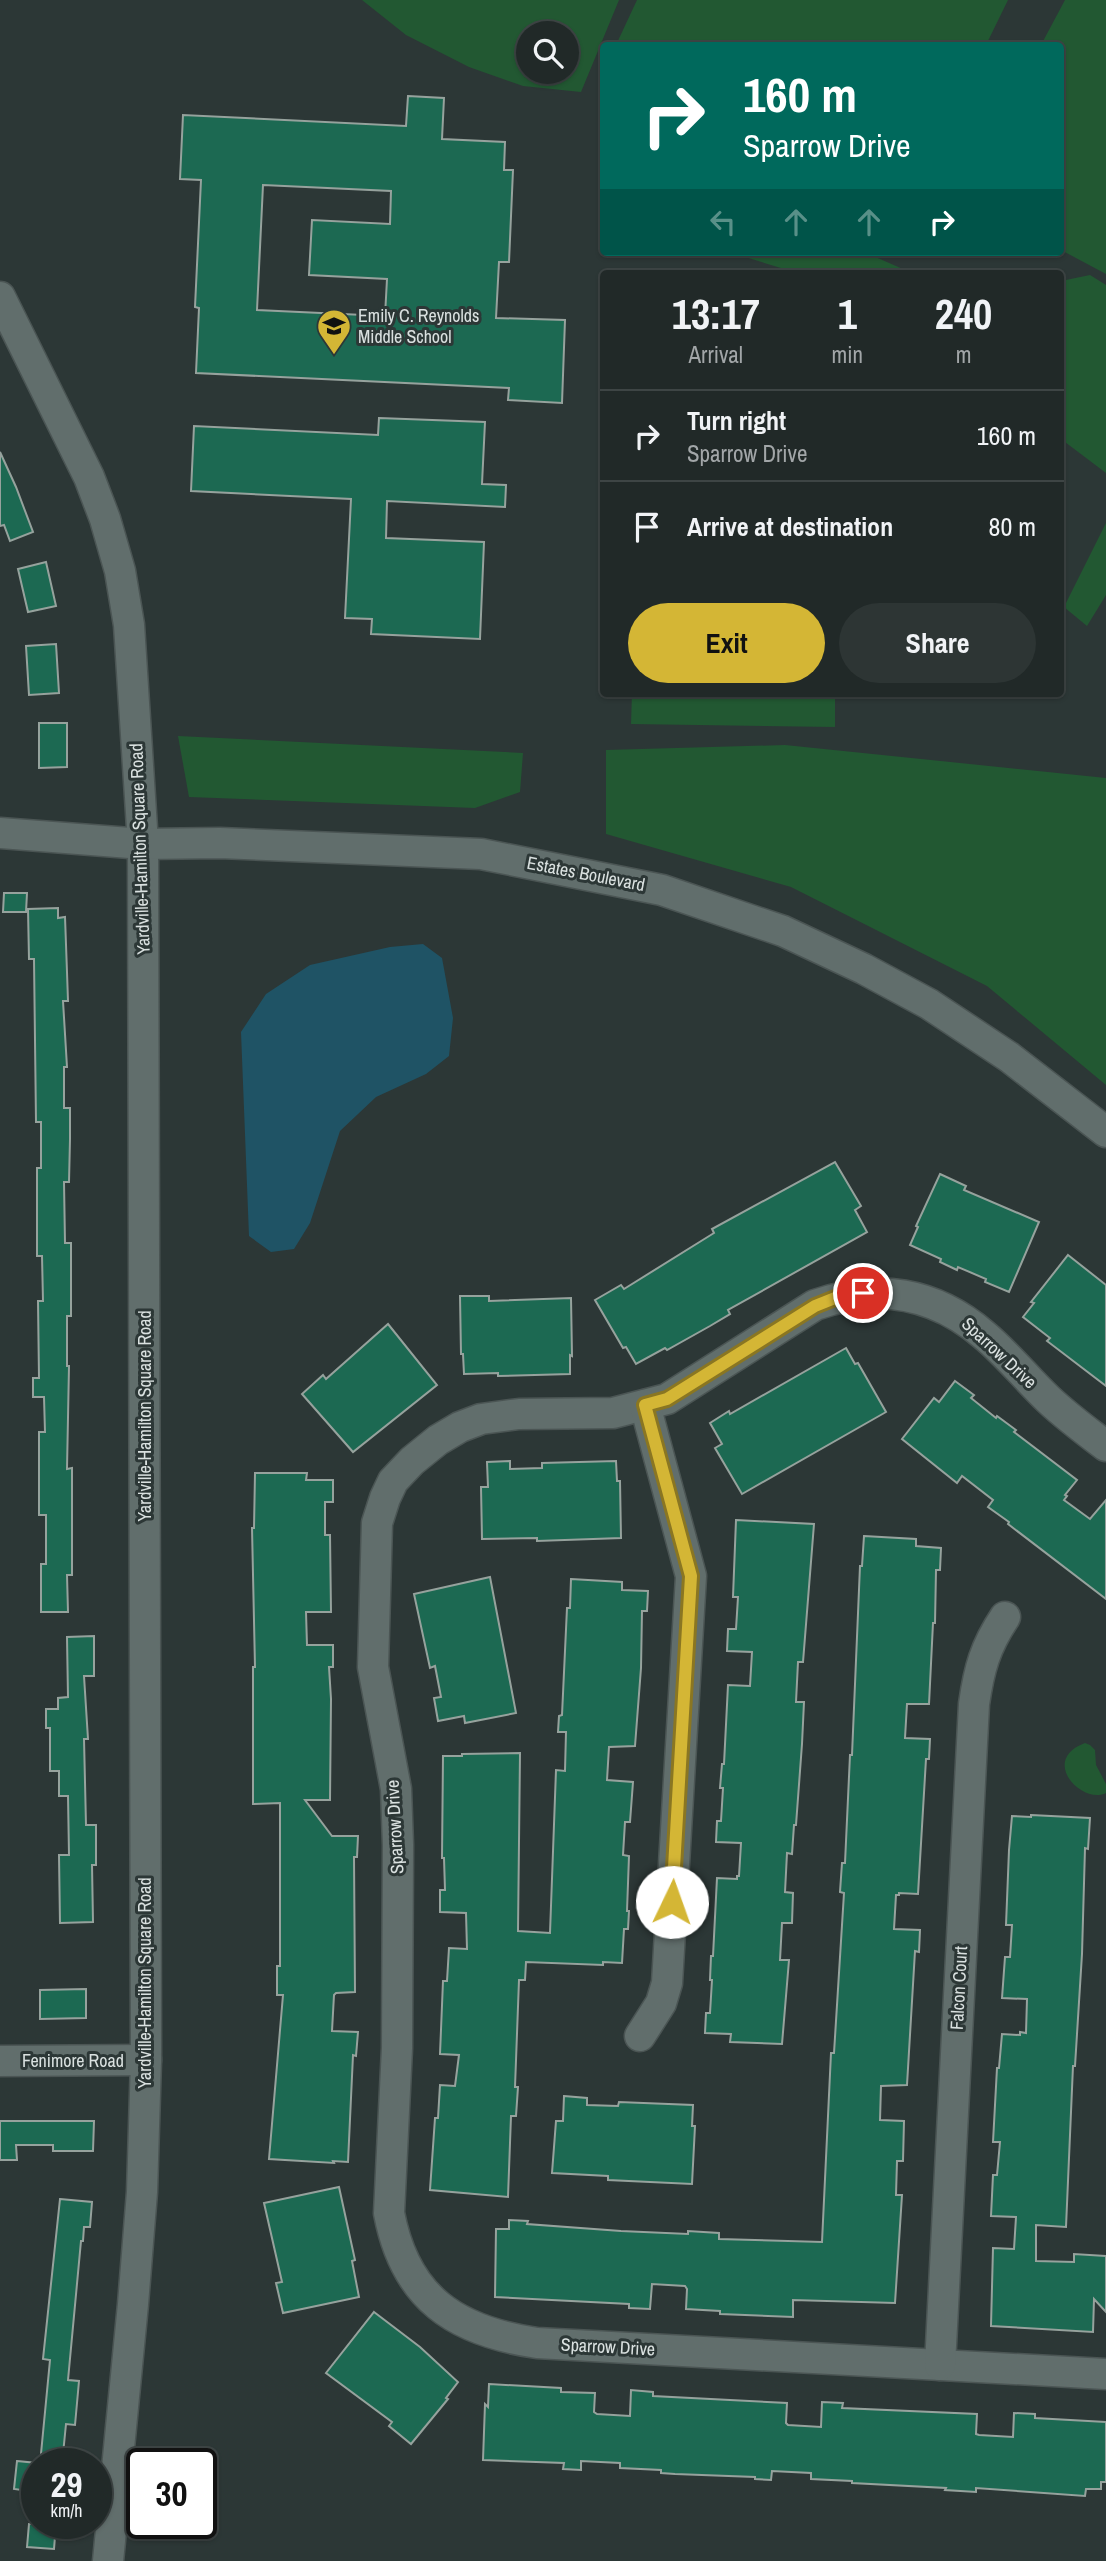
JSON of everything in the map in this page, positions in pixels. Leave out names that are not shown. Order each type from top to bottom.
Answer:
[{"type":"street","name":"Yardville-Hamilton Square Road","points":[[0,297],[89,477],[106,519],[120,571],[129,625],[143,844],[146,2060],[142,2192],[108,2561]]},
{"type":"street","name":"Estates Boulevard","points":[[0,833],[143,844],[220,843],[481,853],[662,890],[783,931],[919,998],[1009,1057],[1106,1132]]},
{"type":"street","name":"Sparrow Drive","points":[[1106,1446],[1047,1398],[985,1336],[961,1317],[935,1304],[907,1295],[887,1293],[840,1296],[815,1306],[667,1399],[612,1413],[519,1414],[481,1419],[438,1440],[393,1481],[377,1523],[373,1667],[396,1789],[398,1845],[397,2048],[389,2213],[393,2236],[406,2266],[425,2294],[448,2315],[478,2330],[504,2338],[537,2343],[1106,2374]]},
{"type":"street","points":[[640,2036],[661,2003],[667,1983],[691,1576],[645,1405]]},
{"type":"street","name":"Falcon Court","points":[[940,2365],[974,1704],[979,1668],[989,1640],[1005,1617]]},
{"type":"street","name":"Fenimore Road","points":[[0,2061],[146,2060]]},
{"type":"green space","points":[[362,0],[619,0],[581,92],[517,84],[579,84],[579,21],[516,21],[516,84],[469,67],[406,35]]},
{"type":"green space","points":[[637,0],[1008,0],[987,42],[617,42]]},
{"type":"green space","points":[[1065,0],[1106,0],[1106,274],[1064,252],[1064,42],[1043,42]]},
{"type":"green space","points":[[742,256],[873,256],[905,270],[787,270]]},
{"type":"green space","points":[[1090,275],[1106,285],[1106,473],[1064,441],[1064,280]]},
{"type":"green space","points":[[1106,523],[1106,595],[1087,626],[1064,607]]},
{"type":"green space","points":[[632,697],[835,697],[835,727],[631,724]]},
{"type":"green space","points":[[178,736],[523,753],[520,792],[475,808],[189,797]]},
{"type":"green space","points":[[785,745],[1106,778],[1106,1085],[987,986],[791,887],[606,834],[606,750]]},
{"type":"green space","points":[[1085,1743],[1095,1750],[1096,1765],[1106,1784],[1106,1793],[1086,1793],[1069,1779],[1065,1769],[1066,1760],[1072,1751]]},
{"type":"water","points":[[423,944],[442,958],[453,1018],[449,1056],[426,1074],[376,1097],[340,1131],[310,1223],[294,1249],[271,1252],[249,1236],[241,1032],[266,994],[310,965],[390,947]]},
{"type":"building","points":[[408,96],[444,98],[442,139],[505,142],[504,170],[513,170],[509,262],[499,262],[496,318],[565,320],[562,403],[508,400],[509,388],[196,373],[199,308],[195,307],[201,180],[180,179],[183,115],[406,126]],"holes":[[[263,185],[391,191],[390,224],[312,220],[309,275],[387,279],[385,316],[257,310]]]},
{"type":"building","points":[[379,418],[485,422],[482,484],[506,485],[505,507],[387,501],[386,538],[484,542],[480,639],[371,634],[372,619],[345,618],[351,499],[191,491],[194,426],[378,435]]},
{"type":"building","points":[[0,452],[33,532],[10,541],[4,525],[0,526]]},
{"type":"building","points":[[46,562],[56,606],[28,612],[18,569]]},
{"type":"building","points":[[56,644],[59,693],[29,695],[26,646]]},
{"type":"building","points":[[39,723],[67,723],[67,767],[39,768]]},
{"type":"building","points":[[4,893],[27,893],[26,912],[3,912]]},
{"type":"building","points":[[58,908],[58,918],[65,917],[68,1001],[63,1001],[67,1067],[64,1067],[64,1108],[70,1108],[70,1139],[69,1182],[64,1182],[65,1243],[71,1243],[71,1316],[67,1316],[67,1469],[72,1468],[72,1575],[67,1575],[68,1612],[41,1612],[41,1564],[46,1564],[46,1515],[39,1515],[39,1432],[45,1432],[44,1397],[33,1397],[33,1378],[39,1378],[38,1301],[43,1301],[42,1256],[37,1256],[37,1168],[41,1168],[41,1122],[36,1122],[34,959],[29,959],[28,909]]},
{"type":"building","points":[[835,1162],[861,1206],[855,1210],[867,1232],[728,1310],[730,1314],[710,1326],[636,1364],[626,1347],[623,1348],[595,1300],[621,1285],[624,1289],[714,1233],[712,1229]]},
{"type":"building","points":[[940,1174],[966,1186],[964,1190],[1039,1222],[1009,1292],[985,1282],[986,1279],[940,1262],[941,1259],[910,1245]]},
{"type":"building","points":[[1068,1255],[1106,1285],[1106,1386],[1047,1341],[1050,1338],[1023,1317],[1034,1303],[1031,1302]]},
{"type":"building","points":[[460,1296],[489,1296],[489,1301],[571,1298],[570,1374],[464,1374]]},
{"type":"building","points":[[388,1324],[437,1385],[353,1452],[302,1394],[323,1375],[326,1379]]},
{"type":"building","points":[[846,1348],[855,1364],[858,1363],[886,1412],[742,1494],[715,1448],[722,1444],[710,1423]]},
{"type":"building","points":[[955,1381],[974,1395],[971,1398],[1016,1430],[1014,1432],[1077,1480],[1064,1500],[1090,1519],[1106,1500],[1106,1599],[988,1507],[993,1500],[962,1476],[957,1483],[902,1439],[934,1398],[939,1402]]},
{"type":"building","points":[[510,1461],[510,1469],[542,1468],[542,1463],[616,1461],[617,1481],[620,1481],[621,1538],[537,1541],[537,1538],[482,1539],[481,1487],[488,1487],[487,1462]]},
{"type":"building","points":[[255,1473],[307,1473],[306,1480],[333,1480],[333,1502],[325,1502],[325,1535],[330,1535],[331,1612],[306,1612],[307,1645],[333,1645],[333,1667],[329,1667],[330,1800],[305,1800],[332,1836],[358,1836],[357,1857],[354,1857],[355,1992],[334,1995],[332,2031],[358,2032],[356,2056],[353,2055],[348,2162],[269,2159],[283,1995],[277,1995],[277,1966],[280,1966],[280,1803],[253,1804],[255,1667],[252,1528]]},
{"type":"building","points":[[736,1520],[814,1524],[803,1662],[798,1662],[796,1702],[804,1702],[796,1825],[792,1854],[787,1853],[785,1892],[793,1893],[792,1923],[782,1923],[780,1960],[789,1960],[782,2044],[730,2042],[731,2034],[705,2033],[706,2013],[710,2013],[717,1878],[737,1879],[741,1843],[716,1842],[717,1821],[721,1821],[723,1788],[720,1788],[724,1764],[728,1685],[750,1686],[752,1652],[727,1651],[728,1629],[736,1629],[738,1597],[733,1597]]},
{"type":"building","points":[[864,1536],[916,1539],[916,1546],[941,1548],[940,1570],[936,1570],[929,1704],[907,1704],[905,1738],[930,1739],[929,1759],[926,1759],[918,1894],[896,1895],[894,1929],[920,1930],[919,1952],[915,1951],[907,2085],[881,2086],[880,2120],[904,2121],[903,2161],[897,2161],[896,2195],[902,2195],[895,2303],[793,2300],[793,2317],[720,2314],[720,2311],[686,2309],[685,2286],[652,2284],[650,2309],[629,2308],[629,2304],[495,2297],[496,2229],[509,2229],[509,2220],[528,2221],[527,2224],[621,2231],[719,2233],[719,2239],[822,2242],[831,2053],[834,2053],[844,1893],[840,1892],[842,1863],[845,1863],[860,1566]]},
{"type":"building","points":[[490,1577],[516,1713],[465,1723],[464,1716],[438,1721],[434,1698],[441,1697],[435,1666],[430,1668],[414,1594]]},
{"type":"building","points":[[571,1579],[622,1582],[622,1590],[648,1591],[647,1611],[642,1611],[635,1746],[609,1747],[607,1780],[633,1782],[630,1822],[625,1822],[623,1855],[629,1856],[629,1911],[628,1929],[624,1929],[622,1963],[603,1962],[603,1965],[526,1962],[525,1980],[519,1980],[515,2087],[518,2087],[516,2116],[511,2116],[508,2197],[430,2190],[440,2085],[455,2086],[459,2055],[440,2054],[443,1981],[447,1981],[449,1948],[467,1949],[466,1913],[440,1912],[440,1890],[445,1890],[442,1858],[443,1756],[520,1753],[518,1931],[550,1933],[556,1770],[565,1771],[566,1732],[558,1732],[559,1716],[562,1715]]},
{"type":"building","points":[[94,1636],[94,1676],[84,1676],[88,1739],[84,1739],[86,1825],[96,1825],[96,1865],[92,1865],[93,1922],[60,1923],[59,1855],[69,1855],[68,1796],[59,1796],[59,1771],[50,1771],[50,1728],[46,1728],[46,1709],[58,1709],[58,1698],[68,1697],[67,1637]]},
{"type":"building","points":[[1012,1816],[1090,1818],[1088,1849],[1085,1848],[1082,1954],[1073,2066],[1066,2227],[1036,2225],[1036,2261],[1074,2262],[1074,2254],[1106,2256],[1106,2312],[1094,2299],[1093,2332],[991,2326],[993,2248],[1014,2249],[1016,2217],[991,2216],[993,2175],[997,2175],[1000,2142],[993,2142],[997,2068],[1002,2034],[1026,2033],[1027,1999],[1002,1998],[1005,1957],[1010,1957],[1012,1925],[1006,1925],[1009,1850]]},
{"type":"building","points":[[86,1989],[86,2018],[40,2019],[40,1990]]},
{"type":"building","points":[[564,2096],[587,2098],[587,2105],[618,2106],[619,2102],[693,2105],[692,2126],[695,2126],[692,2184],[608,2180],[608,2176],[552,2173],[556,2121],[563,2121]]},
{"type":"building","points":[[0,2121],[94,2121],[93,2151],[53,2151],[53,2145],[16,2145],[17,2160],[0,2160]]},
{"type":"building","points":[[339,2187],[355,2260],[352,2261],[359,2297],[283,2313],[276,2283],[282,2282],[264,2203]]},
{"type":"building","points":[[60,2199],[92,2202],[90,2227],[84,2227],[81,2241],[68,2380],[79,2381],[75,2425],[66,2424],[64,2448],[42,2448],[50,2360],[43,2359]]},
{"type":"building","points":[[374,2312],[420,2347],[458,2382],[446,2398],[448,2399],[411,2444],[389,2426],[392,2422],[326,2373]]},
{"type":"building","points":[[489,2384],[561,2388],[561,2392],[595,2393],[594,2412],[597,2414],[630,2416],[631,2390],[653,2392],[653,2396],[787,2403],[788,2425],[821,2427],[822,2402],[843,2403],[842,2408],[977,2414],[976,2434],[979,2435],[1013,2437],[1014,2413],[1035,2414],[1035,2418],[1106,2422],[1106,2482],[1101,2482],[1101,2489],[1086,2489],[1085,2496],[852,2483],[811,2479],[811,2473],[772,2471],[771,2480],[661,2473],[661,2470],[620,2468],[620,2463],[581,2461],[581,2470],[563,2469],[564,2463],[483,2460],[485,2404],[488,2407]]},
{"type":"building","points":[[17,2461],[21,2461],[21,2490],[14,2489]]},
{"type":"building","points":[[28,2539],[55,2539],[54,2549],[27,2547]]},
{"type":"place","name":"Emily C. Reynolds Middle School","points":[[334,356]]},
{"type":"route","points":[[672,1902],[691,1576],[645,1405],[667,1399],[815,1306],[840,1296],[863,1293]]}]
